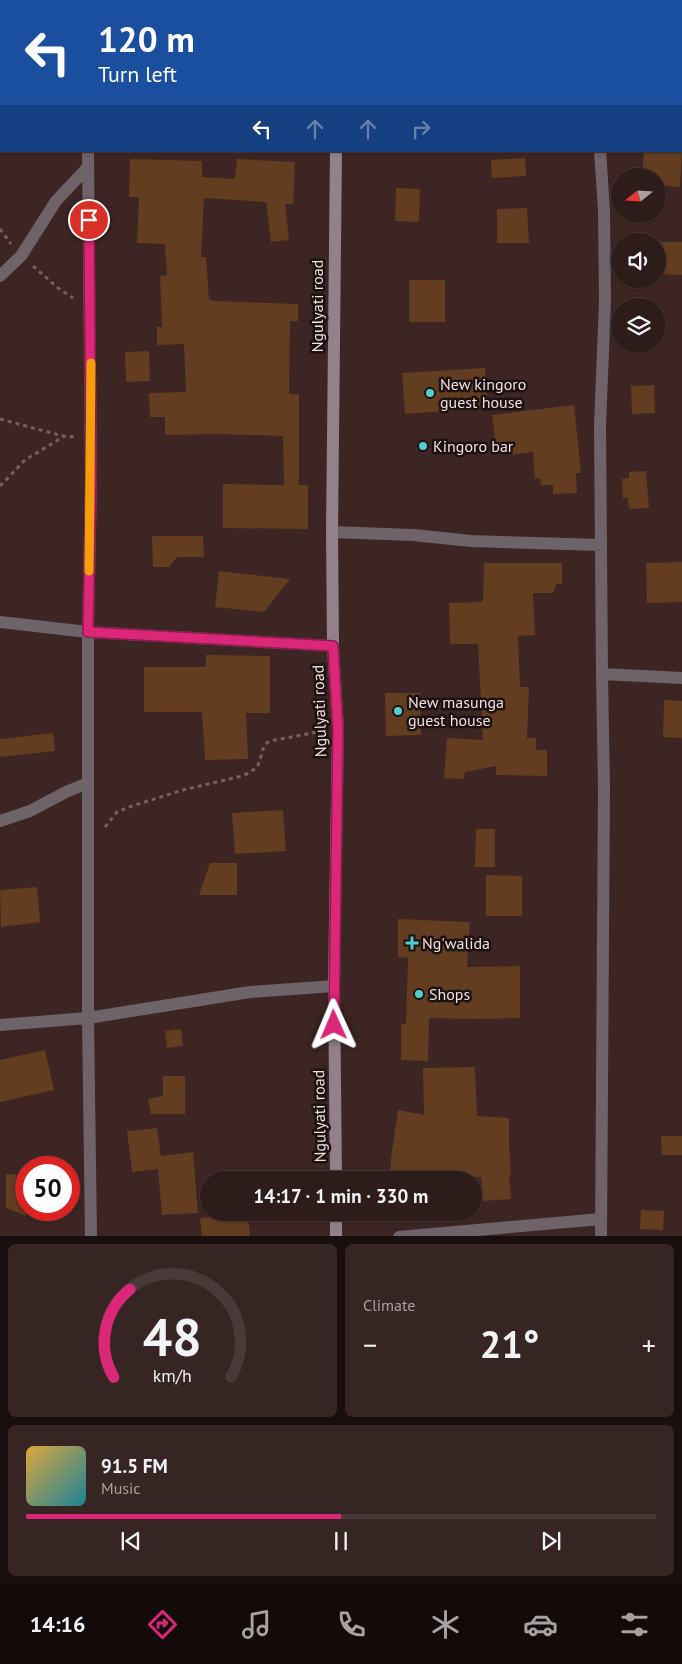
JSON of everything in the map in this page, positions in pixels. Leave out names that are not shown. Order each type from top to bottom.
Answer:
[{"type":"main road","name":"Ngulyati road","points":[[336,152],[332,532],[333,646],[338,729],[334,986],[336,1171]]},
{"type":"main road","points":[[336,1221],[336,1236]]},
{"type":"street","points":[[88,152],[91,308],[88,632],[88,1018],[91,1236]]},
{"type":"street","points":[[600,152],[604,210],[605,302],[600,425],[604,788],[601,1236]]},
{"type":"street","points":[[0,276],[21,256],[56,202],[88,167]]},
{"type":"street","points":[[332,532],[413,535],[471,541],[601,545]]},
{"type":"street","points":[[0,622],[88,632],[333,646]]},
{"type":"street","points":[[602,674],[682,678]]},
{"type":"street","points":[[0,821],[30,811],[88,783]]},
{"type":"street","points":[[0,1025],[88,1018],[250,992],[334,986]]},
{"type":"street","points":[[399,1236],[601,1219]]},
{"type":"path","points":[[21,256],[58,288],[91,308]]},
{"type":"path","points":[[0,419],[64,436],[90,437]]},
{"type":"path","points":[[0,486],[26,460],[64,436]]},
{"type":"path","points":[[88,843],[118,812],[175,793],[242,776],[250,772],[258,767],[265,744],[270,741],[338,729]]},
{"type":"building","points":[[644,152],[682,152],[680,187],[666,186],[666,168],[643,168]]},
{"type":"building","points":[[525,158],[526,176],[492,178],[491,160]]},
{"type":"building","points":[[130,159],[202,161],[202,177],[235,179],[237,159],[295,162],[293,204],[285,204],[289,240],[271,242],[266,202],[204,198],[201,257],[206,257],[209,300],[298,304],[298,321],[290,321],[289,394],[299,394],[299,485],[308,485],[308,529],[223,528],[223,484],[284,485],[283,436],[165,435],[165,417],[150,417],[149,393],[186,392],[184,344],[157,345],[157,327],[162,327],[160,276],[167,275],[165,244],[137,243],[139,197],[129,197]]},
{"type":"building","points":[[396,188],[420,189],[419,222],[395,221]]},
{"type":"building","points":[[527,208],[529,243],[497,243],[497,209]]},
{"type":"building","points":[[666,242],[682,242],[682,275],[666,274]]},
{"type":"building","points":[[409,280],[445,280],[445,322],[409,322]]},
{"type":"building","points":[[149,351],[150,381],[126,382],[125,352]]},
{"type":"building","points":[[485,368],[488,408],[405,414],[402,373]]},
{"type":"building","points":[[654,385],[655,413],[632,414],[631,386]]},
{"type":"building","points":[[574,405],[581,473],[576,473],[577,493],[553,494],[553,485],[541,485],[540,478],[535,479],[533,452],[507,455],[506,444],[496,446],[492,415]]},
{"type":"building","points":[[646,471],[649,508],[629,509],[628,498],[623,498],[622,479],[629,478],[629,472]]},
{"type":"building","points":[[152,536],[203,536],[204,557],[177,557],[169,567],[153,567]]},
{"type":"building","points":[[682,562],[682,602],[647,603],[646,563]]},
{"type":"building","points":[[484,563],[562,563],[562,584],[556,584],[553,593],[533,593],[535,635],[518,636],[520,687],[529,687],[527,738],[536,738],[536,750],[547,750],[547,776],[496,775],[496,766],[465,772],[464,779],[444,778],[447,738],[483,740],[478,644],[450,644],[449,603],[481,602],[483,600]]},
{"type":"building","points":[[219,571],[290,579],[264,612],[215,607]]},
{"type":"building","points":[[206,655],[270,656],[270,713],[246,713],[248,759],[205,760],[202,712],[144,712],[144,667],[206,667]]},
{"type":"building","points":[[385,693],[420,693],[421,735],[386,736]]},
{"type":"building","points":[[664,700],[682,701],[682,738],[663,737]]},
{"type":"building","points":[[53,733],[55,751],[0,757],[0,739]]},
{"type":"building","points":[[283,810],[286,851],[235,854],[232,813]]},
{"type":"building","points":[[476,829],[495,829],[495,867],[475,867]]},
{"type":"building","points":[[210,863],[237,863],[237,895],[199,895]]},
{"type":"building","points":[[486,875],[522,876],[522,916],[486,916]]},
{"type":"building","points":[[37,887],[40,922],[1,927],[0,890]]},
{"type":"building","points":[[398,919],[470,922],[467,967],[520,966],[520,1018],[429,1018],[428,1061],[401,1060],[401,1024],[406,1024],[408,958],[398,957]]},
{"type":"building","points":[[181,1029],[183,1046],[167,1048],[165,1031]]},
{"type":"building","points":[[45,1050],[54,1090],[0,1102],[0,1060]]},
{"type":"building","points":[[475,1067],[477,1116],[509,1118],[511,1199],[483,1201],[482,1171],[390,1171],[398,1110],[424,1115],[423,1068]]},
{"type":"building","points":[[163,1076],[185,1076],[185,1114],[151,1114],[148,1099],[163,1096]]},
{"type":"building","points":[[157,1128],[161,1156],[193,1152],[198,1213],[162,1215],[158,1169],[132,1172],[127,1131]]},
{"type":"building","points":[[661,1136],[682,1136],[682,1155],[662,1155]]},
{"type":"building","points":[[6,1174],[15,1174],[15,1212],[6,1208]]},
{"type":"building","points":[[641,1210],[664,1211],[663,1230],[640,1229]]},
{"type":"building","points":[[200,1221],[249,1221],[250,1236],[202,1236]]},
{"type":"slow traffic","points":[[89,571],[91,363]]},
{"type":"place","name":"New kingoro guest house","points":[[430,393]]},
{"type":"place","name":"Kingoro bar","points":[[423,446]]},
{"type":"place","name":"New masunga guest house","points":[[398,711]]},
{"type":"place","name":"Ng'walida","points":[[412,943]]},
{"type":"place","name":"Shops","points":[[419,994]]},
{"type":"route","points":[[89,220],[91,479],[88,632],[333,646],[338,729],[334,1025]]}]
